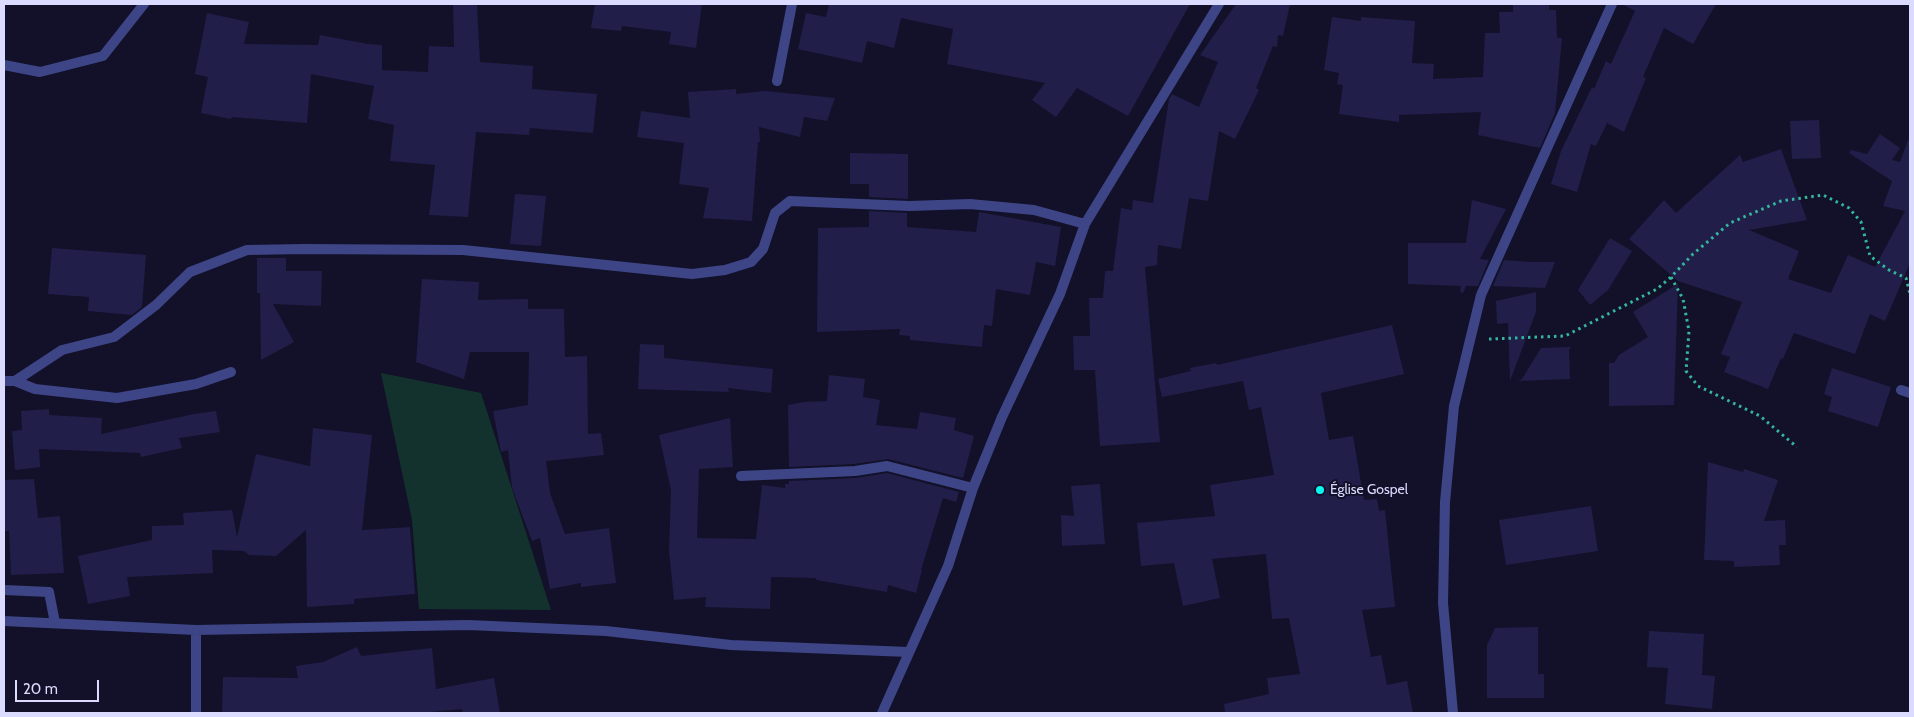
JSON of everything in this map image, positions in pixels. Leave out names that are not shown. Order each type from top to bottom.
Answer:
[{"type":"street","points":[[4,65],[40,72],[103,56],[144,4]]},
{"type":"street","points":[[776,81],[792,4]]},
{"type":"street","points":[[882,713],[948,566],[973,488],[1002,418],[1060,294],[1085,224],[1219,4]]},
{"type":"street","points":[[1453,713],[1444,603],[1445,502],[1454,406],[1481,295],[1612,4]]},
{"type":"street","points":[[9,381],[62,350],[114,337],[156,305],[190,272],[247,250],[463,250],[692,274],[724,270],[751,262],[763,249],[776,213],[790,201],[909,206],[970,204],[1034,210],[1085,224]]},
{"type":"street","points":[[9,381],[35,389],[117,398],[196,384],[231,372]]},
{"type":"street","points":[[741,476],[855,471],[887,466],[973,488]]},
{"type":"street","points":[[4,590],[49,592],[55,623]]},
{"type":"street","points":[[4,621],[196,630],[468,625],[606,631],[731,645],[909,652]]},
{"type":"street","points":[[196,630],[196,713]]},
{"type":"path","points":[[1470,340],[1564,336],[1657,289],[1730,222],[1781,201],[1823,195],[1849,208],[1861,222],[1870,256],[1889,270],[1906,278],[1910,294]]},
{"type":"path","points":[[1671,277],[1684,299],[1688,331],[1686,372],[1698,386],[1760,416],[1797,448]]},
{"type":"green space","points":[[381,373],[481,393],[551,610],[419,609],[412,520]]},
{"type":"building","points":[[453,4],[477,5],[480,62],[533,66],[532,89],[597,94],[593,133],[530,128],[529,135],[476,132],[468,217],[429,215],[435,165],[390,161],[394,125],[368,119],[374,86],[311,74],[307,123],[232,117],[231,119],[201,113],[208,77],[195,74],[207,13],[249,22],[244,44],[318,45],[320,35],[382,45],[382,70],[428,72],[429,46],[454,47]]},
{"type":"building","points":[[595,4],[702,4],[696,48],[669,44],[671,32],[622,26],[621,31],[591,28]]},
{"type":"building","points":[[829,4],[1190,4],[1128,116],[1077,88],[1056,117],[1032,100],[1045,83],[947,64],[953,29],[901,18],[894,48],[867,41],[862,63],[798,49],[806,13],[826,17]]},
{"type":"building","points":[[1236,4],[1290,4],[1283,36],[1278,35],[1277,47],[1273,46],[1256,88],[1259,90],[1235,139],[1219,131],[1208,201],[1189,198],[1181,249],[1158,245],[1157,265],[1145,267],[1160,442],[1100,446],[1095,370],[1074,370],[1073,336],[1090,336],[1089,298],[1103,298],[1105,271],[1113,271],[1121,208],[1132,210],[1133,200],[1153,203],[1169,99],[1172,94],[1199,107],[1218,62],[1200,55]]},
{"type":"building","points":[[1513,4],[1549,4],[1549,10],[1556,10],[1557,38],[1562,38],[1555,113],[1540,148],[1478,135],[1481,112],[1399,115],[1399,122],[1339,114],[1343,85],[1337,84],[1339,73],[1324,70],[1332,17],[1361,21],[1361,17],[1415,21],[1412,63],[1434,64],[1433,79],[1483,77],[1485,33],[1500,33],[1499,12],[1513,12]]},
{"type":"building","points":[[1622,4],[1716,4],[1693,44],[1664,28],[1643,77],[1646,78],[1624,132],[1607,123],[1596,146],[1591,144],[1577,192],[1551,184],[1561,151],[1592,87],[1594,89],[1606,61],[1611,64],[1635,11]]},
{"type":"building","points":[[736,89],[736,94],[765,91],[835,98],[827,121],[804,117],[800,137],[759,127],[760,142],[758,142],[752,221],[703,218],[709,188],[679,184],[684,143],[637,137],[641,111],[690,118],[688,92]]},
{"type":"building","points":[[1819,120],[1821,158],[1792,159],[1790,121]]},
{"type":"building","points":[[1880,134],[1900,148],[1892,160],[1900,162],[1908,140],[1910,140],[1910,263],[1885,321],[1870,314],[1855,354],[1794,333],[1768,389],[1724,372],[1730,357],[1721,354],[1742,302],[1678,281],[1629,239],[1664,200],[1676,213],[1740,155],[1743,162],[1781,149],[1807,220],[1749,230],[1799,251],[1788,279],[1831,293],[1848,255],[1875,267],[1905,211],[1883,206],[1892,181],[1849,153],[1851,150],[1867,154]]},
{"type":"building","points":[[850,153],[908,154],[908,199],[869,197],[869,184],[850,184]]},
{"type":"building","points":[[515,194],[546,196],[541,246],[510,244]]},
{"type":"building","points":[[1472,200],[1506,209],[1480,259],[1489,260],[1478,286],[1466,286],[1463,293],[1460,292],[1461,286],[1408,284],[1408,243],[1466,243]]},
{"type":"building","points":[[869,211],[907,213],[907,227],[976,232],[979,212],[1061,227],[1055,266],[1036,262],[1030,295],[996,289],[992,326],[984,325],[982,347],[910,340],[910,336],[899,335],[900,329],[817,332],[818,228],[869,227]]},
{"type":"building","points":[[1610,238],[1632,251],[1608,290],[1590,305],[1578,290]]},
{"type":"building","points":[[52,248],[146,255],[142,307],[132,315],[88,311],[89,297],[48,294]]},
{"type":"building","points":[[257,258],[286,258],[286,271],[322,271],[321,306],[273,304],[294,342],[261,360],[260,293],[257,293]]},
{"type":"building","points":[[1504,260],[1555,262],[1545,288],[1493,286]]},
{"type":"building","points":[[422,279],[479,282],[478,300],[528,299],[528,309],[564,309],[565,357],[587,356],[588,434],[601,433],[604,455],[546,461],[550,493],[565,534],[609,528],[616,583],[581,587],[581,583],[550,589],[540,538],[532,541],[512,488],[508,450],[501,452],[493,411],[528,405],[529,352],[470,352],[464,379],[416,362]]},
{"type":"building","points":[[1678,284],[1674,405],[1609,406],[1609,363],[1614,363],[1619,355],[1648,337],[1633,312]]},
{"type":"building","points":[[1536,292],[1536,312],[1510,381],[1508,323],[1497,324],[1496,301]]},
{"type":"building","points":[[1392,325],[1404,374],[1321,393],[1329,440],[1353,436],[1364,500],[1377,499],[1379,511],[1385,510],[1395,607],[1362,610],[1371,657],[1381,655],[1387,685],[1407,681],[1413,713],[1225,713],[1224,704],[1269,694],[1267,678],[1300,674],[1289,618],[1272,619],[1266,554],[1212,559],[1220,598],[1183,606],[1174,563],[1141,566],[1137,523],[1215,516],[1210,485],[1274,475],[1261,407],[1249,410],[1243,381],[1162,397],[1158,379],[1191,371],[1190,368],[1216,363],[1217,365]]},
{"type":"building","points":[[640,344],[664,345],[664,358],[773,369],[771,393],[728,388],[729,392],[638,389]]},
{"type":"building","points":[[1571,347],[1569,350],[1570,379],[1518,381],[1522,379],[1541,348]]},
{"type":"building","points":[[1832,368],[1891,387],[1878,427],[1828,411],[1832,397],[1824,394]]},
{"type":"building","points":[[829,375],[865,379],[863,397],[880,400],[876,425],[917,429],[920,412],[956,418],[954,430],[974,436],[963,478],[888,459],[854,464],[789,467],[788,405],[827,401]]},
{"type":"building","points":[[49,409],[49,415],[102,418],[101,434],[216,411],[220,432],[179,438],[182,448],[141,457],[140,453],[39,449],[40,467],[15,470],[12,431],[22,430],[21,411]]},
{"type":"building","points":[[730,418],[733,467],[699,469],[697,538],[756,539],[762,485],[785,488],[785,484],[789,484],[789,481],[855,478],[887,473],[959,492],[956,502],[943,498],[916,593],[888,585],[887,592],[816,580],[816,578],[771,577],[770,609],[705,607],[706,597],[674,600],[669,551],[671,490],[659,435]]},
{"type":"building","points":[[313,428],[372,435],[362,530],[410,527],[415,594],[354,599],[354,604],[307,607],[306,530],[276,556],[249,555],[244,551],[212,550],[213,573],[127,577],[130,596],[88,604],[78,556],[152,540],[152,526],[184,525],[183,513],[232,510],[237,537],[256,454],[310,466]]},
{"type":"building","points":[[1708,462],[1743,472],[1744,469],[1778,480],[1764,521],[1785,520],[1786,545],[1779,545],[1780,565],[1734,567],[1734,561],[1704,560]]},
{"type":"building","points":[[34,479],[38,518],[60,516],[64,573],[11,575],[9,531],[4,531],[4,480]]},
{"type":"building","points":[[1100,484],[1105,544],[1062,546],[1061,515],[1074,516],[1071,486]]},
{"type":"building","points":[[1591,506],[1598,551],[1506,565],[1499,520]]},
{"type":"building","points":[[1538,627],[1538,674],[1544,674],[1544,698],[1487,698],[1487,645],[1495,628]]},
{"type":"building","points":[[1649,631],[1704,634],[1702,675],[1715,676],[1712,709],[1665,704],[1668,668],[1647,667]]},
{"type":"building","points":[[357,647],[361,656],[432,648],[436,689],[494,678],[500,713],[463,713],[462,709],[419,713],[222,713],[223,677],[298,678],[296,666],[323,662]]},
{"type":"place","name":"Église Gospel","points":[[1320,490]]}]
